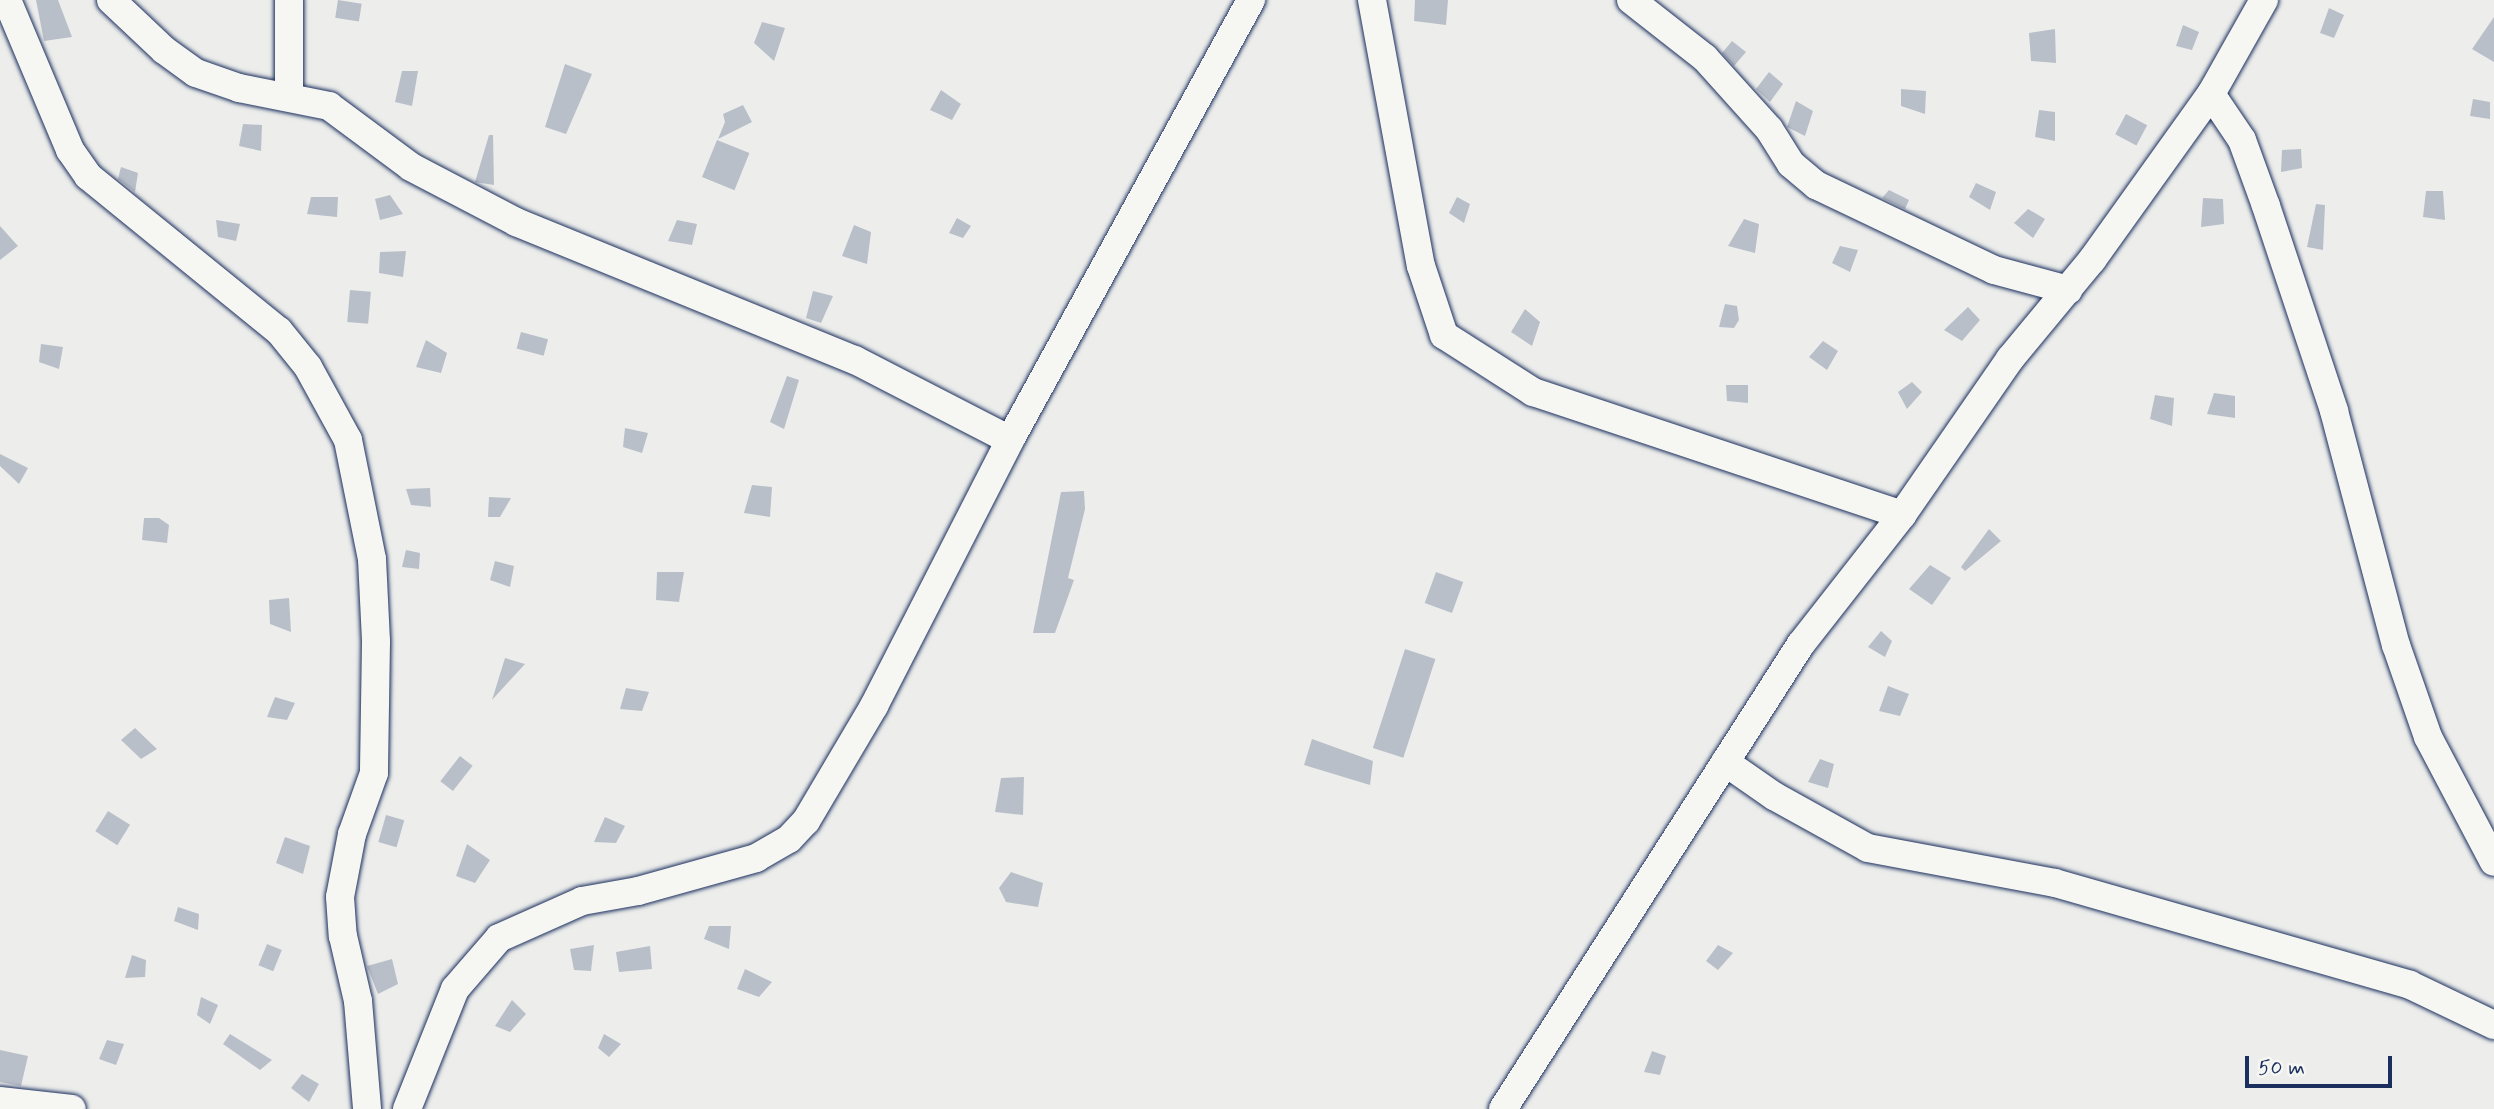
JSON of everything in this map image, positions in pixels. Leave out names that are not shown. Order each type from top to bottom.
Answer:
[{"type":"street","points":[[6,0],[70,150],[88,176],[279,331],[308,367],[348,440],[372,559],[376,642],[373,773],[352,834],[340,897],[343,936],[358,1002],[367,1109]]},
{"type":"street","points":[[111,0],[164,50],[196,72],[239,88],[289,95],[347,116],[411,167],[516,222],[855,360],[1010,440]]},
{"type":"street","points":[[289,0],[289,95]]},
{"type":"street","points":[[407,1109],[455,989],[499,938],[582,901],[638,891],[756,858],[789,839],[806,821],[874,706],[1010,440],[1251,0]]},
{"type":"street","points":[[1372,0],[1421,266],[1444,335],[1533,392],[1902,515]]},
{"type":"street","points":[[1503,1109],[1801,644],[1902,515],[2010,359],[2067,290],[2211,94],[2264,0]]},
{"type":"street","points":[[1636,1],[1705,58],[1769,129],[1791,164],[1816,185],[1994,270],[2067,290]]},
{"type":"street","points":[[2211,94],[2242,140],[2266,206],[2334,411],[2396,645],[2428,737],[2494,862]]},
{"type":"street","points":[[1726,762],[1774,796],[1868,848],[2055,883],[2410,985],[2494,1025]]},
{"type":"street","points":[[0,1101],[72,1109]]},
{"type":"building","points":[[36,0],[58,0],[72,37],[44,41]]},
{"type":"building","points":[[338,0],[362,4],[359,22],[335,18]]},
{"type":"building","points":[[1415,0],[1448,0],[1446,25],[1414,21]]},
{"type":"building","points":[[2329,8],[2344,15],[2334,38],[2320,33]]},
{"type":"building","points":[[2494,17],[2494,62],[2472,49]]},
{"type":"building","points":[[762,22],[785,28],[774,61],[754,43]]},
{"type":"building","points":[[2183,25],[2199,32],[2192,50],[2176,46]]},
{"type":"building","points":[[2055,29],[2056,63],[2031,61],[2029,33]]},
{"type":"building","points":[[1732,41],[1746,52],[1734,66],[1722,53]]},
{"type":"building","points":[[565,64],[592,74],[566,134],[545,127]]},
{"type":"building","points":[[402,71],[418,71],[412,106],[395,102]]},
{"type":"building","points":[[1769,72],[1783,84],[1770,102],[1756,89]]},
{"type":"building","points":[[1901,89],[1926,91],[1925,114],[1901,106]]},
{"type":"building","points":[[941,90],[961,104],[952,120],[930,110]]},
{"type":"building","points":[[2473,99],[2490,102],[2490,119],[2470,116]]},
{"type":"building","points":[[1796,101],[1813,111],[1805,136],[1787,127]]},
{"type":"building","points":[[743,105],[752,122],[718,139],[725,122],[723,114]]},
{"type":"building","points":[[2039,110],[2055,112],[2055,141],[2035,137]]},
{"type":"building","points":[[2126,114],[2147,125],[2136,146],[2115,134]]},
{"type":"building","points":[[243,124],[262,125],[261,151],[239,146]]},
{"type":"building","points":[[489,135],[493,135],[494,185],[475,182]]},
{"type":"building","points":[[717,140],[749,153],[734,190],[702,177]]},
{"type":"building","points":[[2301,149],[2302,168],[2281,172],[2282,150]]},
{"type":"building","points":[[121,167],[138,173],[135,192],[118,179]]},
{"type":"building","points":[[1976,183],[1996,192],[1990,210],[1969,197]]},
{"type":"building","points":[[1889,190],[1909,200],[1905,209],[1882,198]]},
{"type":"building","points":[[2426,191],[2443,191],[2445,220],[2423,217]]},
{"type":"building","points":[[390,195],[403,214],[380,220],[375,199]]},
{"type":"building","points":[[311,197],[338,197],[337,217],[307,214]]},
{"type":"building","points":[[1457,197],[1470,204],[1464,223],[1449,213]]},
{"type":"building","points":[[2203,198],[2223,199],[2224,224],[2201,227]]},
{"type":"building","points":[[2316,204],[2325,205],[2323,250],[2307,247]]},
{"type":"building","points":[[2028,209],[2045,219],[2033,238],[2014,223]]},
{"type":"building","points":[[957,218],[971,226],[963,238],[949,233]]},
{"type":"building","points":[[1744,219],[1759,224],[1755,253],[1728,246]]},
{"type":"building","points":[[216,220],[240,224],[236,241],[218,237]]},
{"type":"building","points":[[677,220],[697,224],[692,245],[668,241]]},
{"type":"building","points":[[854,225],[871,232],[867,264],[842,256]]},
{"type":"building","points":[[0,226],[18,246],[0,260]]},
{"type":"building","points":[[1840,246],[1858,250],[1850,272],[1832,263]]},
{"type":"building","points":[[406,251],[403,277],[379,273],[380,252]]},
{"type":"building","points":[[350,290],[371,292],[368,324],[347,322]]},
{"type":"building","points":[[813,291],[833,296],[821,323],[806,318]]},
{"type":"building","points":[[1725,304],[1737,306],[1739,320],[1734,328],[1719,327]]},
{"type":"building","points":[[1968,307],[1980,320],[1962,341],[1944,330]]},
{"type":"building","points":[[1525,309],[1540,322],[1532,346],[1511,332]]},
{"type":"building","points":[[521,332],[548,339],[544,356],[517,348]]},
{"type":"building","points":[[426,340],[447,353],[441,373],[416,367]]},
{"type":"building","points":[[1823,341],[1838,351],[1827,370],[1809,357]]},
{"type":"building","points":[[41,344],[63,347],[59,369],[39,362]]},
{"type":"building","points":[[787,376],[799,380],[784,429],[770,422]]},
{"type":"building","points":[[1912,382],[1922,392],[1907,409],[1898,392]]},
{"type":"building","points":[[1726,385],[1748,385],[1748,403],[1727,401]]},
{"type":"building","points":[[2214,393],[2235,396],[2235,418],[2207,414]]},
{"type":"building","points":[[2155,395],[2174,398],[2172,426],[2150,419]]},
{"type":"building","points":[[625,428],[648,433],[642,453],[623,447]]},
{"type":"building","points":[[0,454],[28,468],[19,484],[0,466]]},
{"type":"building","points":[[752,485],[772,487],[770,517],[744,513]]},
{"type":"building","points":[[430,488],[431,507],[411,505],[406,489]]},
{"type":"building","points":[[1084,491],[1085,509],[1068,578],[1074,580],[1055,633],[1033,633],[1061,492]]},
{"type":"building","points":[[489,497],[511,498],[500,517],[488,517]]},
{"type":"building","points":[[144,518],[159,518],[169,525],[167,543],[142,540]]},
{"type":"building","points":[[1989,529],[2001,541],[1965,571],[1961,567]]},
{"type":"building","points":[[406,550],[420,553],[419,569],[402,567]]},
{"type":"building","points":[[495,561],[514,566],[510,587],[490,580]]},
{"type":"building","points":[[1930,565],[1951,578],[1932,605],[1909,589]]},
{"type":"building","points":[[657,572],[684,572],[679,602],[656,600]]},
{"type":"building","points":[[1436,572],[1463,582],[1452,613],[1425,603]]},
{"type":"building","points":[[289,598],[291,632],[270,624],[269,600]]},
{"type":"building","points":[[1881,631],[1892,641],[1885,657],[1868,647]]},
{"type":"building","points":[[1405,649],[1435,659],[1403,758],[1373,748]]},
{"type":"building","points":[[505,658],[525,664],[492,700]]},
{"type":"building","points":[[1888,686],[1909,694],[1900,716],[1879,711]]},
{"type":"building","points":[[626,688],[649,692],[642,711],[620,709]]},
{"type":"building","points":[[275,697],[295,703],[287,720],[267,717]]},
{"type":"building","points":[[135,728],[157,749],[141,759],[121,740]]},
{"type":"building","points":[[1312,739],[1373,761],[1370,785],[1304,765]]},
{"type":"building","points":[[460,756],[473,766],[453,791],[440,781]]},
{"type":"building","points":[[1820,759],[1834,764],[1828,788],[1808,782]]},
{"type":"building","points":[[1024,777],[1023,815],[995,812],[1001,778]]},
{"type":"building","points":[[108,811],[130,825],[117,845],[95,831]]},
{"type":"building","points":[[386,815],[404,820],[397,847],[378,842]]},
{"type":"building","points":[[605,817],[625,826],[616,843],[594,842]]},
{"type":"building","points":[[285,837],[310,846],[303,874],[276,863]]},
{"type":"building","points":[[467,844],[490,860],[475,883],[456,876]]},
{"type":"building","points":[[1011,872],[1043,883],[1038,907],[1006,902],[999,888]]},
{"type":"building","points":[[178,907],[199,914],[198,930],[174,921]]},
{"type":"building","points":[[709,926],[731,926],[729,949],[704,939]]},
{"type":"building","points":[[267,944],[282,950],[273,971],[258,965]]},
{"type":"building","points":[[594,945],[591,971],[574,970],[570,949]]},
{"type":"building","points":[[1718,945],[1733,953],[1718,970],[1706,961]]},
{"type":"building","points":[[650,946],[652,969],[619,972],[616,952]]},
{"type":"building","points":[[132,955],[146,960],[145,977],[125,978]]},
{"type":"building","points":[[392,959],[398,984],[378,994],[367,966]]},
{"type":"building","points":[[745,969],[772,982],[759,997],[737,989]]},
{"type":"building","points":[[201,997],[218,1005],[210,1024],[197,1015]]},
{"type":"building","points":[[512,1000],[526,1014],[510,1032],[495,1026]]},
{"type":"building","points":[[230,1034],[272,1060],[260,1070],[223,1044]]},
{"type":"building","points":[[604,1034],[621,1044],[609,1057],[598,1048]]},
{"type":"building","points":[[107,1040],[124,1044],[116,1065],[99,1059]]},
{"type":"building","points":[[0,1050],[28,1056],[21,1086],[0,1082]]},
{"type":"building","points":[[1652,1051],[1666,1056],[1660,1075],[1644,1072]]},
{"type":"building","points":[[302,1074],[319,1084],[309,1102],[291,1088]]}]
